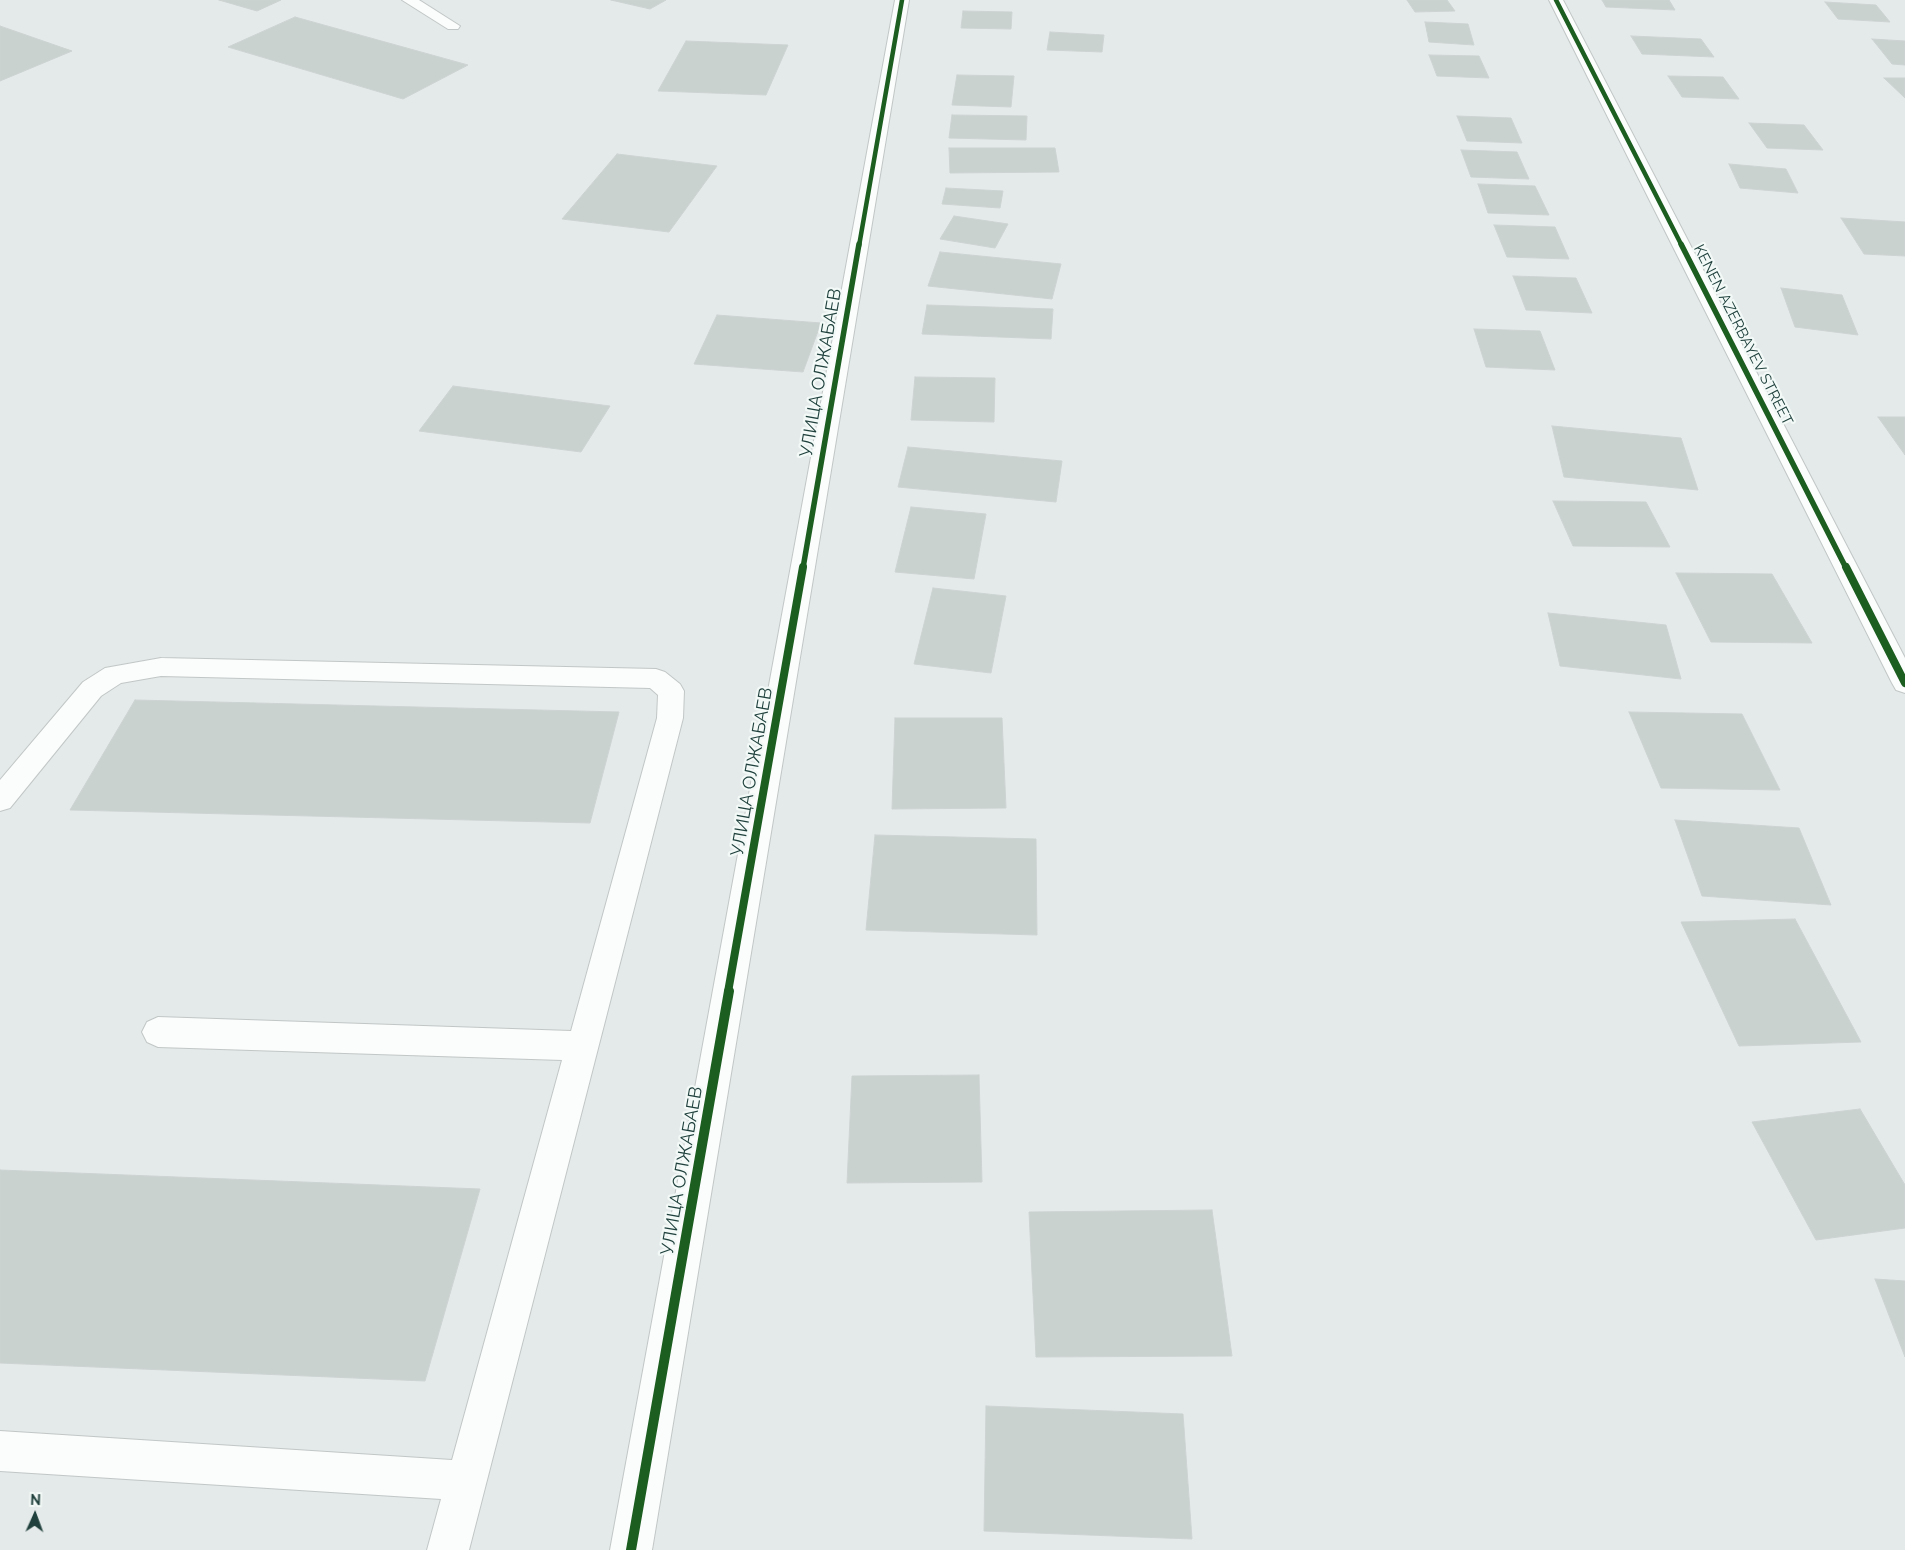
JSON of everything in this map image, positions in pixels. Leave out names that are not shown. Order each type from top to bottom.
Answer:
[{"type":"street","points":[[409,0],[453,26]]},
{"type":"street","name":"УЛИЦА ОЛЖАБАЕВ","points":[[631,1550],[902,0]]},
{"type":"street","name":"KENEN AZERBAYEV STREET","points":[[1556,0],[1905,683]]},
{"type":"street","points":[[0,800],[92,689],[114,675],[161,667],[656,679],[671,692],[670,718],[448,1550]]},
{"type":"street","points":[[158,1032],[582,1046]]},
{"type":"street","points":[[0,1451],[466,1481]]},
{"type":"building","points":[[219,0],[281,0],[257,11]]},
{"type":"building","points":[[611,0],[666,0],[650,9]]},
{"type":"building","points":[[1407,0],[1447,0],[1455,11],[1415,12]]},
{"type":"building","points":[[1602,0],[1669,0],[1675,10],[1606,7]]},
{"type":"building","points":[[1825,2],[1876,5],[1890,22],[1838,19]]},
{"type":"building","points":[[963,11],[1012,12],[1011,29],[961,28]]},
{"type":"building","points":[[295,17],[468,65],[403,99],[228,47]]},
{"type":"building","points":[[1425,22],[1468,24],[1474,45],[1429,42]]},
{"type":"building","points":[[0,26],[72,51],[0,81]]},
{"type":"building","points":[[1050,32],[1104,35],[1102,52],[1047,50]]},
{"type":"building","points":[[1631,36],[1701,39],[1714,57],[1642,54]]},
{"type":"building","points":[[1872,39],[1905,41],[1905,65],[1892,64]]},
{"type":"building","points":[[686,41],[788,45],[766,95],[658,91]]},
{"type":"building","points":[[1429,55],[1479,56],[1489,78],[1437,76]]},
{"type":"building","points":[[957,75],[1014,76],[1011,107],[952,105]]},
{"type":"building","points":[[1668,76],[1723,77],[1739,99],[1682,97]]},
{"type":"building","points":[[1884,78],[1905,78],[1905,98]]},
{"type":"building","points":[[952,115],[1027,116],[1026,140],[949,138]]},
{"type":"building","points":[[1457,116],[1511,118],[1522,143],[1467,141]]},
{"type":"building","points":[[1749,123],[1804,125],[1823,150],[1767,148]]},
{"type":"building","points":[[949,148],[1055,148],[1059,172],[950,173]]},
{"type":"building","points":[[1461,150],[1517,152],[1529,179],[1471,177]]},
{"type":"building","points":[[617,154],[717,166],[669,232],[562,219]]},
{"type":"building","points":[[1729,164],[1786,169],[1798,193],[1740,188]]},
{"type":"building","points":[[1478,184],[1535,186],[1549,215],[1488,213]]},
{"type":"building","points":[[946,188],[1003,191],[1000,208],[942,204]]},
{"type":"building","points":[[954,216],[1008,224],[995,248],[940,239]]},
{"type":"building","points":[[1841,218],[1905,222],[1905,256],[1864,254]]},
{"type":"building","points":[[1494,225],[1555,227],[1569,259],[1507,257]]},
{"type":"building","points":[[940,252],[1061,264],[1052,299],[928,286]]},
{"type":"building","points":[[1513,276],[1576,278],[1592,313],[1526,310]]},
{"type":"building","points":[[1781,288],[1842,295],[1858,335],[1795,327]]},
{"type":"building","points":[[927,305],[1053,309],[1051,339],[922,334]]},
{"type":"building","points":[[717,315],[821,323],[803,372],[694,364]]},
{"type":"building","points":[[1474,329],[1540,331],[1555,370],[1486,367]]},
{"type":"building","points":[[915,377],[995,378],[994,422],[911,420]]},
{"type":"building","points":[[453,386],[610,406],[581,452],[419,431]]},
{"type":"building","points":[[1878,417],[1905,417],[1905,455]]},
{"type":"building","points":[[1552,426],[1681,438],[1698,490],[1564,477]]},
{"type":"building","points":[[908,447],[1062,461],[1056,502],[898,487]]},
{"type":"building","points":[[1553,501],[1646,502],[1670,547],[1573,546]]},
{"type":"building","points":[[911,507],[986,514],[974,579],[895,572]]},
{"type":"building","points":[[1676,573],[1772,574],[1812,643],[1711,642]]},
{"type":"building","points":[[933,588],[1006,596],[991,673],[914,664]]},
{"type":"building","points":[[1548,613],[1666,625],[1681,679],[1560,666]]},
{"type":"building","points":[[135,700],[619,712],[590,823],[70,810]]},
{"type":"building","points":[[1629,712],[1742,714],[1780,790],[1661,788]]},
{"type":"building","points":[[895,718],[1002,718],[1006,808],[892,809]]},
{"type":"building","points":[[1675,820],[1799,828],[1831,905],[1702,896]]},
{"type":"building","points":[[875,835],[1036,839],[1037,935],[866,930]]},
{"type":"building","points":[[1795,919],[1861,1042],[1739,1046],[1681,922]]},
{"type":"building","points":[[979,1075],[982,1182],[847,1183],[852,1076]]},
{"type":"building","points":[[1860,1109],[1905,1185],[1905,1228],[1816,1240],[1752,1122]]},
{"type":"building","points":[[0,1170],[480,1189],[425,1381],[0,1363]]},
{"type":"building","points":[[1212,1210],[1232,1356],[1036,1357],[1029,1212]]},
{"type":"building","points":[[1875,1279],[1905,1281],[1905,1357]]},
{"type":"building","points":[[986,1406],[1183,1414],[1192,1539],[984,1531]]},
{"type":"cycle path","points":[[631,1550],[902,0]]},
{"type":"cycle path","points":[[1556,0],[1905,683]]}]
